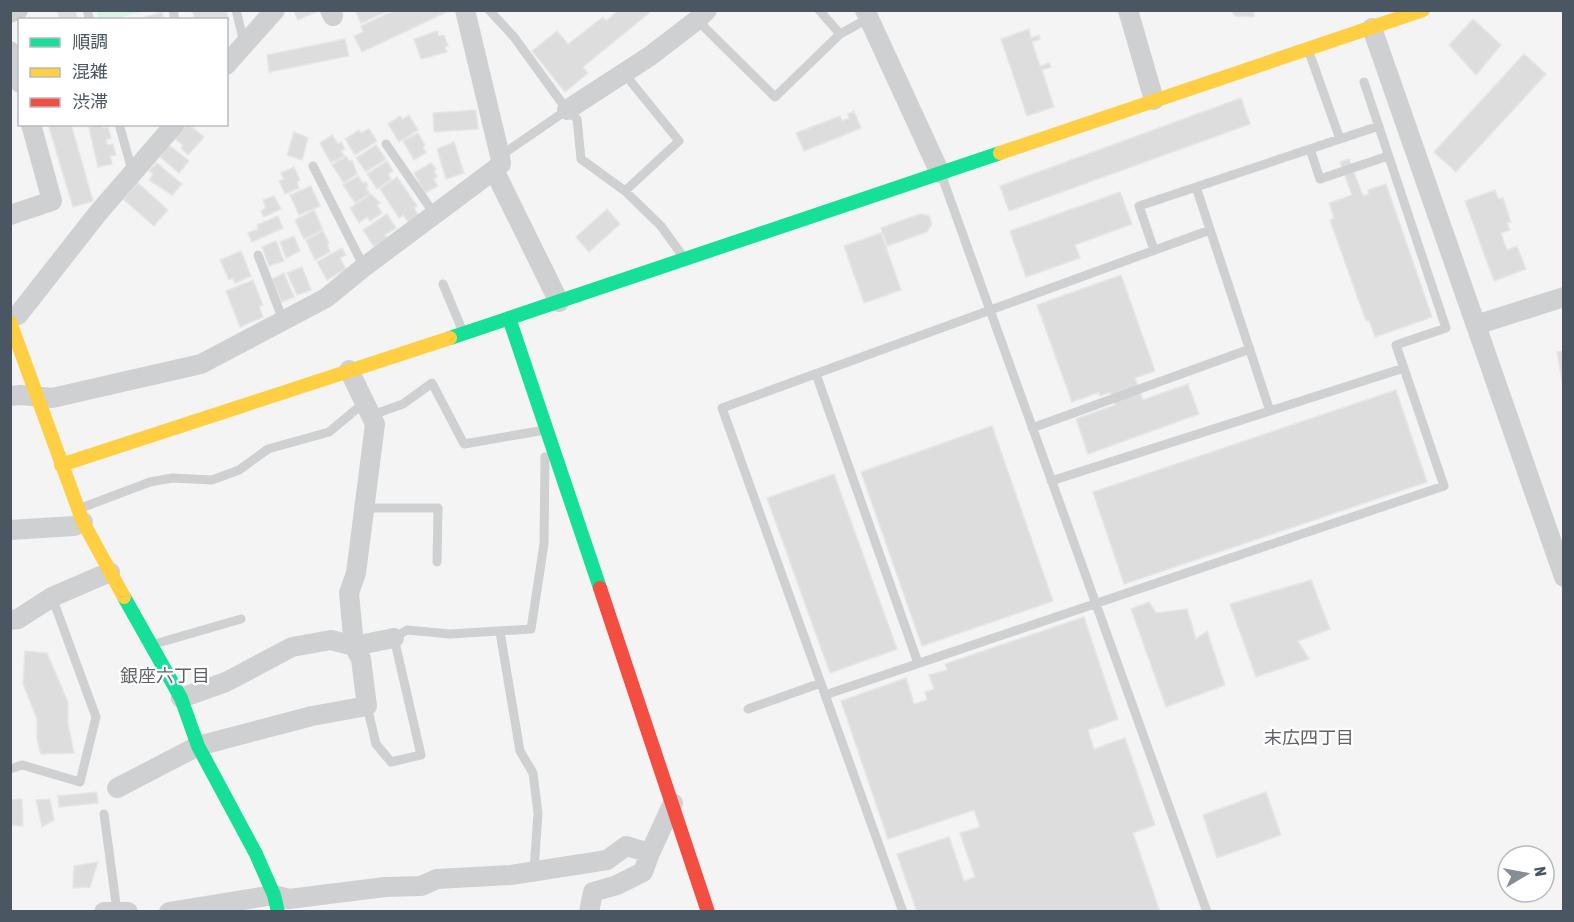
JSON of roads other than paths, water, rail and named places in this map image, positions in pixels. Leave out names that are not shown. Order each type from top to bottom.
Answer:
[{"type":"street","points":[[10,13],[18,10]]},
{"type":"street","points":[[228,63],[275,10]]},
{"type":"street","points":[[465,10],[497,163],[559,302]]},
{"type":"street","points":[[1128,10],[1154,100]]},
{"type":"street","points":[[61,465],[559,302],[1308,49],[1381,20],[1423,10]]},
{"type":"street","points":[[867,14],[940,172]]},
{"type":"street","points":[[567,110],[650,56],[702,15]]},
{"type":"street","points":[[1381,20],[1476,325],[1563,577]]},
{"type":"street","points":[[10,51],[18,77]]},
{"type":"street","points":[[10,215],[52,201],[32,126]]},
{"type":"street","points":[[10,317],[18,315],[98,213],[173,126]]},
{"type":"street","points":[[10,396],[52,398],[201,364],[326,298],[435,215],[497,163]]},
{"type":"street","points":[[1476,325],[1563,297]]},
{"type":"street","points":[[509,318],[708,912]]},
{"type":"street","points":[[10,322],[81,515],[150,646],[181,698],[198,747],[256,854],[276,903]]},
{"type":"street","points":[[117,788],[198,747],[312,716],[367,706],[361,658],[354,646],[349,593],[356,573],[375,424],[349,370]]},
{"type":"street","points":[[10,530],[74,526],[81,515]]},
{"type":"street","points":[[10,620],[18,619],[52,597],[110,572]]},
{"type":"street","points":[[181,698],[226,682],[292,647],[331,640],[354,646],[394,638]]},
{"type":"street","points":[[589,912],[593,892],[617,885],[643,872],[673,803]]},
{"type":"street","points":[[169,912],[276,903],[289,899],[385,887],[421,886],[437,879],[511,875],[608,860],[626,846],[650,853]]},
{"type":"street","points":[[105,912],[128,912]]},
{"type":"lane","points":[[236,10],[242,34],[248,41]]},
{"type":"lane","points":[[489,10],[514,37],[567,110],[577,119],[581,159],[625,191],[661,226],[684,258]]},
{"type":"lane","points":[[819,10],[840,34]]},
{"type":"lane","points":[[702,15],[775,98],[840,34],[867,14]]},
{"type":"lane","points":[[1308,49],[1340,139]]},
{"type":"lane","points":[[623,72],[679,141],[625,191]]},
{"type":"lane","points":[[825,695],[1444,486],[1396,345],[1446,328],[1364,82]]},
{"type":"lane","points":[[497,163],[567,110]]},
{"type":"lane","points":[[120,126],[130,163],[136,169]]},
{"type":"lane","points":[[1154,250],[1139,206],[1379,126]]},
{"type":"lane","points":[[386,144],[435,215]]},
{"type":"lane","points":[[1310,149],[1320,179],[1388,156]]},
{"type":"lane","points":[[313,166],[364,267]]},
{"type":"lane","points":[[940,172],[1207,912]]},
{"type":"lane","points":[[1196,187],[1270,411]]},
{"type":"lane","points":[[903,912],[722,408],[1210,230]]},
{"type":"lane","points":[[258,255],[283,320]]},
{"type":"lane","points":[[443,284],[463,333]]},
{"type":"lane","points":[[1032,429],[1250,349]]},
{"type":"lane","points":[[1051,481],[1404,368]]},
{"type":"lane","points":[[816,374],[918,663]]},
{"type":"lane","points":[[81,515],[150,482],[172,478],[212,480],[239,470],[268,450],[329,432],[368,408],[403,404],[432,383],[464,444],[546,429],[544,543],[531,629],[450,634],[407,630],[394,638],[421,755],[391,762],[376,744],[367,706]]},
{"type":"lane","points":[[365,508],[438,508],[437,562]]},
{"type":"lane","points":[[10,769],[22,765],[80,782],[96,717],[52,597]]},
{"type":"lane","points":[[150,646],[241,619]]},
{"type":"lane","points":[[500,632],[520,751],[533,773],[538,813],[534,870]]},
{"type":"lane","points":[[748,710],[821,683]]},
{"type":"lane","points":[[104,814],[117,911]]},
{"type":"district","name":"銀座六丁目","points":[[165,676]]},
{"type":"district","name":"末広四丁目","points":[[1309,738]]}]
